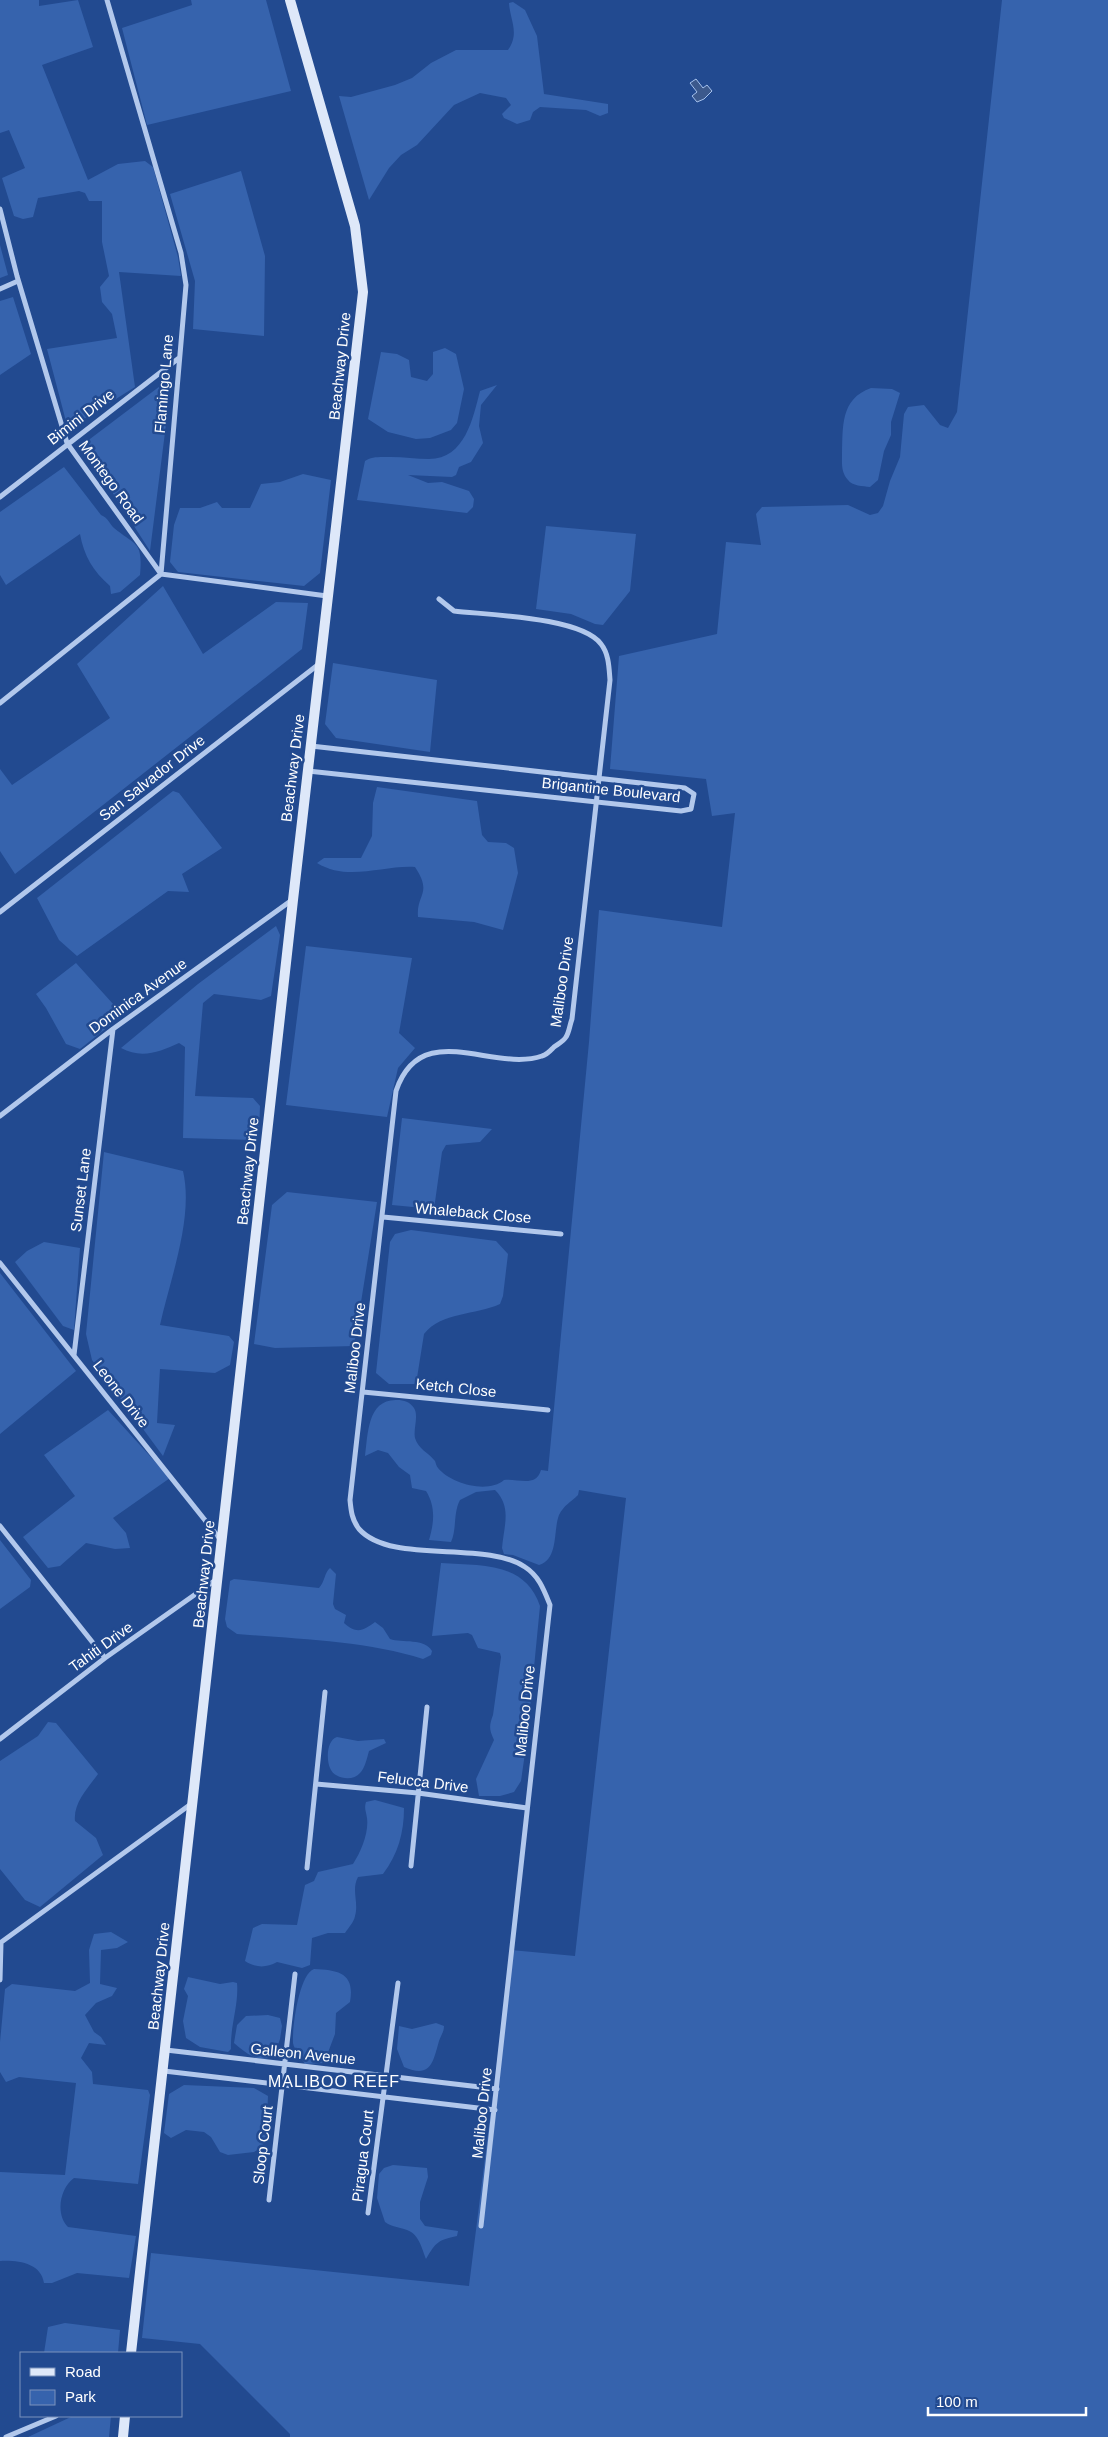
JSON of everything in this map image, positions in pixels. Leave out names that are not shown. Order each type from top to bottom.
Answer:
[{"type":"street","name":"Flamingo Lane","points":[[107,0],[181,253],[186,285],[161,574]]},
{"type":"street","name":"Beachway Drive","points":[[131,2352],[219,1578],[310,746],[363,292],[355,226],[290,0]]},
{"type":"street","name":"Montego Road","points":[[0,208],[18,281],[67,443],[161,574]]},
{"type":"street","points":[[0,289],[18,281]]},
{"type":"street","name":"Bimini Drive","points":[[0,497],[67,443],[179,358]]},
{"type":"street","points":[[0,703],[161,574],[327,596]]},
{"type":"street","name":"Maliboo Drive","points":[[439,599],[454,611],[567,624],[592,634],[602,645],[609,662],[610,680],[572,1019],[566,1037],[543,1056],[518,1059],[447,1051],[432,1053],[417,1060],[407,1069],[396,1091],[350,1500],[351,1515],[359,1528],[370,1538],[397,1547],[497,1557],[525,1566],[542,1583],[550,1605],[481,2226]]},
{"type":"street","name":"San Salvador Drive","points":[[0,912],[320,663]]},
{"type":"street","name":"Brigantine Boulevard","points":[[308,771],[681,811],[691,809],[694,794],[685,788],[310,746]]},
{"type":"street","name":"Dominica Avenue","points":[[0,1116],[113,1029],[293,900]]},
{"type":"street","name":"Sunset Lane","points":[[74,1355],[113,1029]]},
{"type":"street","name":"Whaleback Close","points":[[383,1217],[561,1234]]},
{"type":"street","name":"Leone Drive","points":[[0,1263],[222,1542]]},
{"type":"street","name":"Ketch Close","points":[[363,1392],[548,1410]]},
{"type":"street","points":[[0,1526],[105,1658]]},
{"type":"street","name":"Tahiti Drive","points":[[0,1739],[105,1658],[219,1578]]},
{"type":"street","points":[[306,1868],[325,1692]]},
{"type":"street","points":[[411,1866],[427,1707]]},
{"type":"street","name":"Felucca Drive","points":[[316,1784],[418,1793],[527,1808]]},
{"type":"street","points":[[0,1980],[1,1943],[194,1802]]},
{"type":"street","name":"Sloop Court","points":[[269,2200],[295,1974]]},
{"type":"street","name":"Piragua Court","points":[[368,2213],[398,1983]]},
{"type":"street","name":"Galleon Avenue","points":[[166,2050],[497,2089]]},
{"type":"street","points":[[164,2071],[495,2110]]},
{"type":"street","points":[[6,2437],[54,2417]]},
{"type":"street","points":[[123,2437],[125,2417]]},
{"type":"green space","points":[[0,0],[39,0],[39,6],[78,0],[93,47],[42,65],[88,180],[118,164],[145,161],[153,167],[178,257],[181,276],[119,272],[135,387],[68,429],[47,349],[117,338],[112,314],[102,302],[100,287],[109,276],[102,242],[102,201],[89,201],[85,193],[79,191],[38,198],[33,217],[23,219],[14,216],[2,178],[25,168],[9,130],[0,133]]},
{"type":"green space","points":[[191,0],[266,0],[291,91],[147,125],[122,28],[192,5]]},
{"type":"green space","points":[[1002,0],[1108,0],[1108,2437],[290,2437],[290,2434],[200,2344],[142,2338],[151,2253],[469,2286],[511,1950],[575,1956],[626,1498],[579,1490],[578,1495],[565,1506],[559,1515],[550,1557],[539,1565],[513,1555],[504,1554],[502,1548],[506,1517],[504,1503],[495,1490],[476,1492],[460,1500],[456,1510],[451,1542],[429,1540],[433,1509],[426,1491],[412,1488],[410,1475],[399,1467],[388,1453],[378,1450],[365,1456],[371,1420],[374,1412],[387,1401],[400,1400],[409,1403],[415,1411],[416,1442],[433,1458],[437,1467],[444,1474],[460,1483],[480,1487],[497,1484],[504,1480],[531,1481],[539,1476],[541,1470],[548,1471],[589,1042],[599,910],[722,927],[735,813],[712,816],[706,779],[610,769],[619,656],[717,634],[726,542],[761,545],[756,514],[762,507],[848,505],[870,515],[878,513],[883,506],[890,481],[900,457],[904,414],[908,407],[924,405],[940,425],[948,428],[957,412]]},
{"type":"green space","points":[[513,2],[525,10],[537,36],[544,94],[608,104],[608,113],[600,116],[586,110],[540,107],[533,112],[530,120],[517,124],[504,118],[502,114],[511,105],[506,98],[480,93],[454,105],[417,145],[401,155],[389,168],[369,200],[339,96],[351,97],[395,85],[412,78],[431,63],[456,50],[508,50],[512,44],[514,32],[509,3]]},
{"type":"green space","points":[[241,171],[265,256],[264,336],[193,329],[195,281],[170,194]]},
{"type":"green space","points":[[0,245],[8,275],[0,278]]},
{"type":"green space","points":[[13,297],[31,354],[0,375],[0,301]]},
{"type":"green space","points":[[445,348],[456,354],[464,389],[457,423],[451,430],[430,438],[416,439],[388,432],[368,419],[381,352],[397,354],[409,360],[411,377],[427,381],[433,374],[433,352]]},
{"type":"green space","points":[[172,377],[150,551],[82,445]]},
{"type":"green space","points":[[497,385],[481,405],[479,426],[483,443],[471,462],[459,467],[456,475],[452,477],[408,475],[428,483],[442,482],[469,491],[474,499],[473,507],[467,513],[357,500],[365,461],[370,458],[380,457],[429,459],[441,457],[451,452],[459,445],[465,435],[480,391]]},
{"type":"green space","points":[[871,388],[892,389],[900,393],[891,422],[891,435],[884,451],[878,480],[870,487],[855,485],[848,480],[843,471],[842,454],[843,424],[848,407],[861,393]]},
{"type":"green space","points":[[64,467],[101,515],[114,528],[133,542],[139,550],[140,575],[120,592],[111,594],[110,586],[94,569],[87,556],[80,534],[6,585],[0,575],[0,512]]},
{"type":"green space","points":[[303,474],[331,480],[320,573],[304,586],[178,572],[170,562],[174,525],[180,508],[200,508],[217,502],[222,508],[250,508],[261,484],[280,482]]},
{"type":"green space","points":[[546,526],[636,534],[630,591],[603,625],[595,624],[571,614],[536,609]]},
{"type":"green space","points":[[163,586],[203,654],[276,602],[308,603],[302,649],[15,874],[0,851],[0,769],[12,785],[110,718],[77,664]]},
{"type":"green space","points":[[333,663],[437,680],[430,752],[336,738],[325,724]]},
{"type":"green space","points":[[377,787],[477,801],[482,835],[488,842],[506,843],[514,848],[518,873],[503,930],[474,922],[418,917],[423,883],[415,867],[353,872],[329,869],[317,863],[324,858],[361,858],[372,836],[373,803]]},
{"type":"green space","points":[[173,791],[179,793],[222,848],[182,874],[189,892],[168,891],[77,956],[59,940],[37,898]]},
{"type":"green space","points":[[276,926],[280,935],[271,996],[261,1000],[214,994],[203,1003],[195,1096],[253,1098],[260,1106],[259,1130],[254,1140],[183,1138],[185,1047],[179,1043],[165,1049],[143,1054],[121,1048],[198,984]]},
{"type":"green space","points":[[306,946],[412,958],[399,1033],[415,1048],[398,1068],[387,1117],[286,1105]]},
{"type":"green space","points":[[76,963],[123,1015],[80,1049],[66,1044],[36,994]]},
{"type":"green space","points":[[402,1118],[492,1129],[480,1142],[446,1145],[442,1152],[434,1209],[392,1205]]},
{"type":"green space","points":[[104,1152],[183,1171],[186,1189],[183,1228],[160,1325],[229,1336],[234,1342],[230,1365],[215,1373],[160,1369],[157,1423],[175,1425],[163,1456],[92,1360],[86,1334]]},
{"type":"green space","points":[[287,1192],[377,1202],[354,1346],[275,1348],[254,1344],[272,1205]]},
{"type":"green space","points":[[411,1230],[496,1241],[508,1254],[503,1296],[500,1304],[491,1308],[449,1318],[431,1327],[424,1334],[416,1384],[389,1384],[376,1373],[390,1242],[395,1234]]},
{"type":"green space","points":[[44,1242],[80,1248],[74,1330],[63,1326],[15,1262],[27,1251]]},
{"type":"green space","points":[[0,1273],[76,1371],[0,1434]]},
{"type":"green space","points":[[108,1410],[170,1478],[113,1518],[126,1533],[130,1548],[115,1549],[86,1543],[60,1566],[48,1568],[23,1537],[75,1496],[44,1455]]},
{"type":"green space","points":[[0,1540],[31,1580],[30,1587],[0,1609]]},
{"type":"green space","points":[[441,1563],[486,1566],[512,1573],[524,1581],[533,1591],[540,1606],[521,1781],[514,1792],[500,1796],[479,1796],[476,1779],[494,1740],[490,1725],[493,1715],[500,1653],[478,1648],[472,1635],[468,1633],[432,1636]]},
{"type":"green space","points":[[330,1568],[336,1574],[333,1604],[335,1609],[346,1615],[344,1623],[353,1629],[360,1630],[375,1622],[383,1628],[390,1639],[424,1644],[432,1651],[431,1655],[423,1659],[355,1644],[237,1634],[227,1627],[225,1619],[230,1581],[234,1579],[319,1588]]},
{"type":"green space","points":[[48,1722],[56,1723],[98,1774],[76,1808],[75,1821],[96,1838],[103,1855],[40,1907],[25,1900],[0,1869],[0,1761],[38,1736]]},
{"type":"green space","points":[[337,1737],[358,1741],[384,1739],[386,1743],[369,1751],[366,1763],[357,1776],[344,1778],[332,1772],[328,1760],[329,1746]]},
{"type":"green space","points":[[375,1800],[404,1808],[401,1835],[393,1859],[383,1874],[358,1877],[355,1887],[355,1916],[345,1933],[328,1933],[312,1938],[310,1965],[302,1968],[277,1962],[265,1966],[257,1966],[245,1961],[253,1928],[262,1924],[297,1925],[305,1885],[314,1881],[318,1872],[353,1864],[366,1836],[366,1802]]},
{"type":"green space","points":[[111,1932],[128,1942],[117,1948],[101,1950],[100,1984],[117,1988],[112,1996],[96,2003],[85,2015],[94,2032],[101,2037],[106,2045],[89,2043],[81,2058],[92,2072],[93,2084],[148,2090],[150,2095],[138,2184],[74,2178],[65,2188],[60,2208],[61,2215],[68,2227],[136,2236],[129,2278],[77,2273],[52,2283],[44,2283],[38,2271],[28,2264],[0,2261],[0,2172],[65,2175],[76,2083],[19,2077],[6,2082],[0,2072],[0,2042],[5,1989],[12,1984],[75,1991],[90,1983],[89,1950],[94,1934]]},
{"type":"green space","points":[[314,1969],[338,1972],[344,1975],[350,1985],[351,1993],[350,2002],[336,2013],[335,2034],[324,2063],[305,2064],[293,2043],[293,2036],[300,1991],[309,1973]]},
{"type":"green space","points":[[188,1977],[220,1984],[237,1983],[231,2049],[228,2052],[200,2047],[186,2038],[183,2021],[188,1996],[184,1989]]},
{"type":"green space","points":[[268,2015],[280,2018],[282,2026],[280,2039],[274,2056],[263,2059],[257,2058],[248,2054],[234,2043],[237,2025],[246,2016]]},
{"type":"green space","points":[[436,2023],[444,2026],[444,2028],[432,2062],[425,2070],[420,2071],[404,2067],[397,2049],[399,2026],[412,2029]]},
{"type":"green space","points":[[184,2085],[254,2088],[268,2096],[266,2138],[262,2147],[254,2152],[228,2155],[220,2152],[211,2137],[204,2132],[186,2130],[171,2138],[164,2133],[169,2094]]},
{"type":"green space","points":[[393,2165],[427,2168],[428,2177],[420,2202],[420,2219],[425,2226],[458,2231],[457,2236],[438,2243],[426,2259],[419,2242],[411,2232],[385,2222],[377,2198],[379,2174],[384,2168]]},
{"type":"green space","points":[[65,2323],[120,2330],[118,2352],[44,2352],[48,2327]]},
{"type":"green space","points":[[71,2417],[111,2417],[109,2437],[28,2437]]},
{"type":"shaded area","points":[[696,79],[703,88],[707,85],[712,91],[704,99],[697,102],[692,96],[697,92],[690,83]]},
{"type":"district","name":"MALIBOO REEF","points":[[334,2081]]}]
